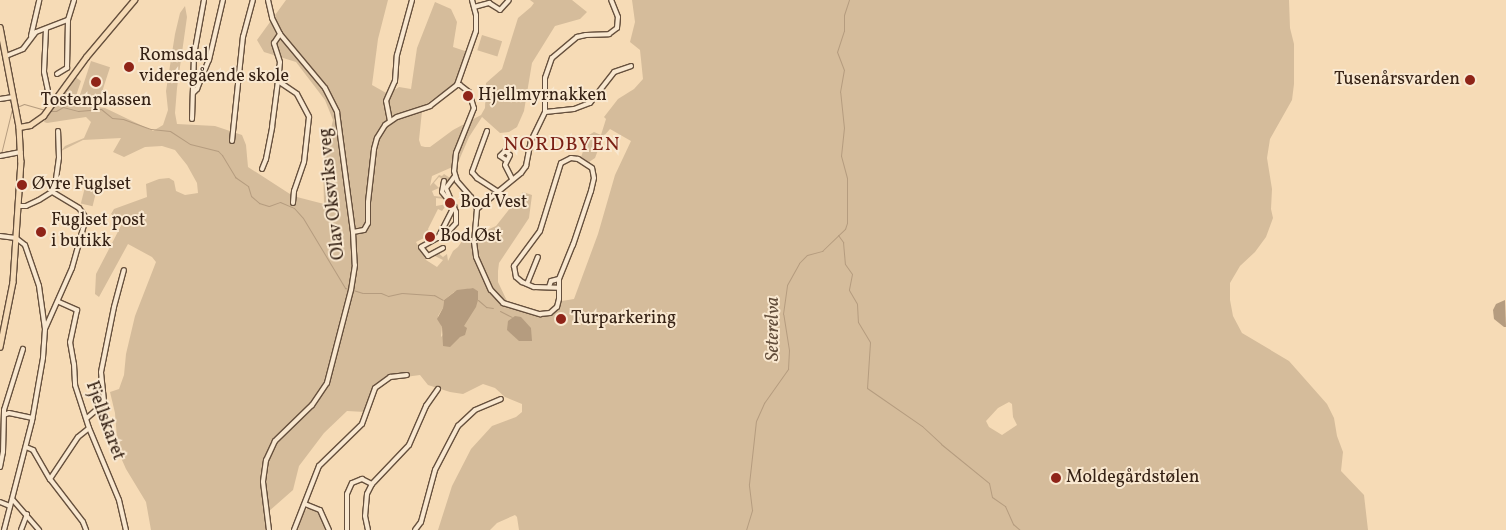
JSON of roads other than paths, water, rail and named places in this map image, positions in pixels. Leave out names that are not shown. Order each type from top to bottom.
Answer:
[{"type":"main road","points":[[18,127],[30,125],[43,116],[86,57],[134,0]]},
{"type":"main road","points":[[0,27],[21,152],[13,282],[0,347]]},
{"type":"street","points":[[6,56],[23,48],[31,36],[39,0]]},
{"type":"street","points":[[57,74],[67,68],[68,20],[74,0]]},
{"type":"street","points":[[192,120],[194,55],[204,0]]},
{"type":"street","points":[[193,93],[197,89],[209,60],[223,0]]},
{"type":"street","points":[[232,141],[243,37],[253,0]]},
{"type":"street","name":"Olav Oksviks veg","points":[[268,0],[272,18],[280,34],[322,84],[334,106],[340,127],[353,232],[354,277],[327,383],[312,405],[275,441],[266,460],[263,482],[269,530]]},
{"type":"street","points":[[390,121],[386,100],[396,81],[397,55],[412,0]]},
{"type":"street","points":[[353,232],[364,230],[368,223],[368,202],[377,138],[390,121],[430,106],[457,84],[476,31],[472,0]]},
{"type":"street","points":[[474,7],[490,3],[500,10],[509,0]]},
{"type":"street","points":[[477,209],[486,204],[497,191],[521,173],[526,166],[531,141],[545,112],[545,78],[549,64],[562,48],[577,37],[609,34],[615,30],[618,20],[611,0]]},
{"type":"street","points":[[31,36],[68,20]]},
{"type":"street","points":[[46,29],[44,72],[48,91]]},
{"type":"street","points":[[262,170],[272,127],[280,62],[274,43],[280,34]]},
{"type":"street","points":[[545,112],[574,108],[590,103],[611,75],[631,66]]},
{"type":"street","points":[[278,81],[297,94],[309,117],[304,162],[295,186],[293,203]]},
{"type":"street","points":[[457,84],[469,92],[474,108],[454,160],[455,176],[474,200],[477,209],[474,242],[476,257],[491,290],[501,302],[532,313],[546,314],[557,307],[560,299],[559,279],[581,224],[594,178],[589,165],[578,159],[571,158],[561,163],[540,231],[517,260],[514,272],[516,277],[527,284],[539,288],[558,288]]},
{"type":"street","points":[[0,99],[13,97]]},
{"type":"street","points":[[19,206],[26,206],[52,192],[56,183],[59,166],[58,131]]},
{"type":"street","points":[[487,131],[472,172],[477,178],[497,191]]},
{"type":"street","points":[[0,156],[21,152]]},
{"type":"street","points":[[506,160],[507,170],[512,179]]},
{"type":"street","points":[[443,248],[428,256],[421,248],[451,230],[456,223],[457,217],[446,188],[455,176]]},
{"type":"street","points":[[444,181],[443,194],[453,204]]},
{"type":"street","points":[[44,329],[59,302],[72,268],[86,218],[79,208],[52,192]]},
{"type":"street","points":[[438,238],[453,204]]},
{"type":"street","points":[[0,236],[16,238],[25,245],[39,286],[44,329],[43,358],[32,418],[4,530]]},
{"type":"street","points":[[527,284],[538,257]]},
{"type":"street","points":[[87,418],[104,401],[101,372],[114,307],[124,270]]},
{"type":"street","points":[[549,287],[551,281],[559,279]]},
{"type":"street","name":"Fjellskaret","points":[[59,302],[75,308],[77,312],[70,342],[74,364],[73,378],[89,428],[119,500],[126,530]]},
{"type":"street","points":[[0,319],[6,321]]},
{"type":"street","points":[[0,467],[4,416],[23,349]]},
{"type":"street","points":[[294,530],[319,466],[362,424],[375,388],[390,377],[407,375]]},
{"type":"street","points":[[368,530],[365,516],[367,494],[372,484],[409,446],[426,406],[438,389]]},
{"type":"street","points":[[415,530],[421,522],[435,470],[458,426],[475,410],[501,399]]},
{"type":"street","points":[[4,416],[9,413],[32,418]]},
{"type":"street","points":[[50,479],[78,437],[89,428]]},
{"type":"street","points":[[26,447],[33,450],[50,479],[83,522],[86,530]]},
{"type":"street","points":[[347,530],[346,506],[350,486],[357,480],[372,484]]},
{"type":"street","points":[[13,500],[39,530]]},
{"type":"street","points":[[0,502],[10,506]]},
{"type":"street","points":[[305,504],[320,510],[328,530]]},
{"type":"street","points":[[21,530],[26,514]]},
{"type":"waterway","name":"Seterelva","points":[[746,530],[752,510],[749,484],[756,421],[764,403],[788,369],[789,350],[783,314],[787,285],[799,263],[807,255],[822,251],[845,229],[847,223],[847,178],[841,156],[844,128],[840,92],[844,70],[837,52],[844,31],[844,15],[849,0]]},
{"type":"waterway","points":[[1,154],[12,109],[24,104],[45,110]]},
{"type":"waterway","points":[[49,111],[56,111],[63,107],[78,111],[101,109],[112,118],[123,119],[151,129],[170,131],[190,144],[218,151],[235,177],[248,186],[251,196],[259,203],[269,206],[280,202],[294,208],[303,218],[345,288],[349,289]]},
{"type":"waterway","points":[[838,235],[843,242],[845,264],[852,274],[849,290],[857,304],[858,322],[870,342],[867,388],[922,426],[989,483],[992,497],[1005,506],[1013,524],[1020,530]]},
{"type":"waterway","points":[[353,290],[363,293],[381,293],[388,296],[402,293],[434,295],[443,300]]},
{"type":"waterway","points":[[478,300],[486,307],[493,308]]},
{"type":"waterway","points":[[500,311],[512,317]]},
{"type":"place","name":"Romsdal videregående skole","points":[[129,67]]},
{"type":"place","name":"Tusenårsvarden","points":[[1470,80]]},
{"type":"place","name":"Tostenplassen","points":[[96,82]]},
{"type":"place","name":"Hjellmyrnakken","points":[[468,96]]},
{"type":"place","name":"Øvre Fuglset","points":[[22,185]]},
{"type":"place","name":"Bod Vest","points":[[450,203]]},
{"type":"place","name":"Fuglset post i butikk","points":[[41,232]]},
{"type":"place","name":"Bod Øst","points":[[430,237]]},
{"type":"place","name":"Turparkering","points":[[561,319]]},
{"type":"place","name":"Moldegårdstølen","points":[[1056,478]]},
{"type":"district","name":"NORDBYEN","points":[[562,145]]}]
